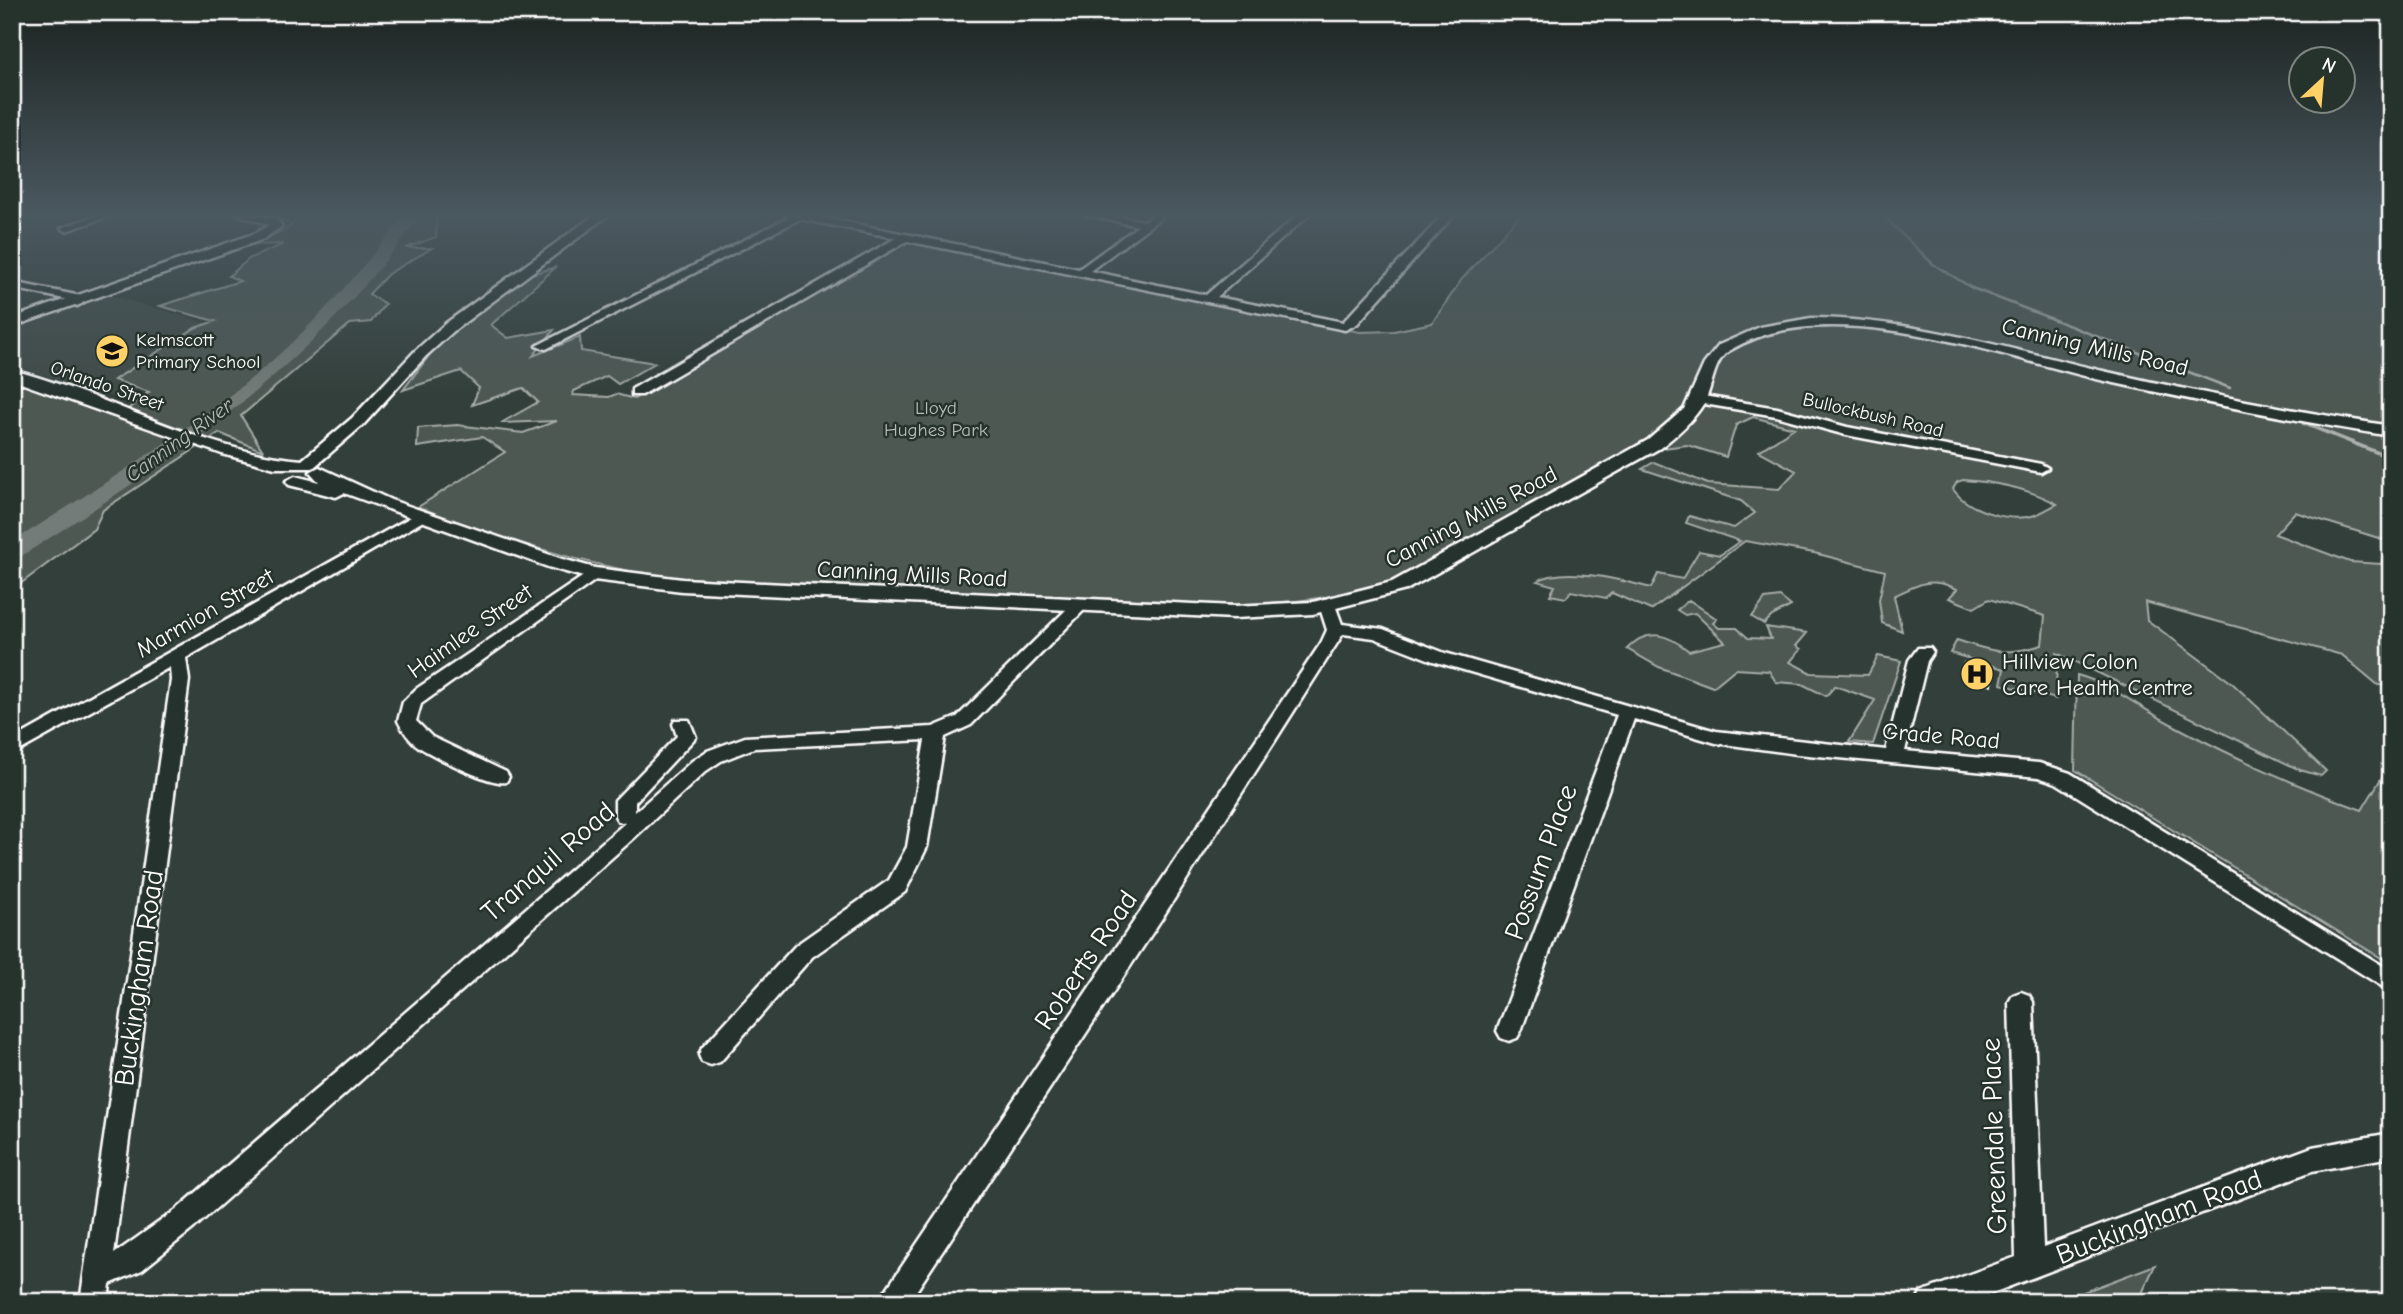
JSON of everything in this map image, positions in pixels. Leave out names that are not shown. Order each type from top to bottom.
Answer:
[{"type":"main road","points":[[12,325],[152,275]]},
{"type":"main road","points":[[304,471],[337,453],[358,421],[421,353],[451,326],[520,275]]},
{"type":"main road","name":"Canning Mills Road","points":[[304,471],[420,517],[594,574],[682,586],[1079,607],[1234,612],[1320,606],[1399,586],[1456,557],[1654,444],[1686,418],[1698,399],[1712,364],[1723,349],[1773,328],[1802,323],[1850,322],[1919,330],[2124,380],[2391,431]]},
{"type":"main road","name":"Orlando Street","points":[[12,375],[222,449],[304,471]]},
{"type":"main road","name":"Canning Mills Road","points":[[304,471],[385,504]]},
{"type":"street","points":[[542,346],[678,275]]},
{"type":"street","points":[[637,392],[839,275]]},
{"type":"street","points":[[1093,275],[1345,326],[1353,321],[1394,275]]},
{"type":"street","points":[[1209,298],[1235,275]]},
{"type":"street","points":[[18,286],[74,302]]},
{"type":"street","name":"Bullockbush Road","points":[[1698,399],[1777,412],[1846,431],[2041,468]]},
{"type":"street","name":"Marmion Street","points":[[12,749],[420,517]]},
{"type":"street","name":"Haimlee Street","points":[[499,777],[417,736],[407,721],[408,711],[422,693],[594,574]]},
{"type":"street","points":[[1320,606],[1330,637]]},
{"type":"street","name":"Tranquil Road","points":[[98,1275],[132,1260],[185,1219],[640,821],[699,766],[733,748],[752,742],[936,733],[964,721],[1079,607]]},
{"type":"street","name":"Grade Road","points":[[1330,637],[1375,640],[1716,737],[2039,770],[2063,778],[2391,983]]},
{"type":"street","name":"Roberts Road","points":[[892,1302],[1158,906],[1330,637]]},
{"type":"street","points":[[1894,756],[1919,660],[1924,652]]},
{"type":"street","name":"Buckingham Road","points":[[94,1302],[180,680],[177,655]]},
{"type":"street","name":"Possum Place","points":[[1509,1031],[1627,713]]},
{"type":"street","points":[[640,821],[625,816],[625,800],[687,737],[682,724]]},
{"type":"street","points":[[711,1055],[804,951],[897,886],[917,848],[936,733]]},
{"type":"street","name":"Greendale Place","points":[[2021,1002],[2030,1267]]},
{"type":"street","name":"Buckingham Road","points":[[1931,1302],[2312,1159],[2391,1145]]},
{"type":"shaded area","name":"Kelmscott Primary School","points":[[110,295],[209,324],[153,380],[121,400],[12,365],[12,330]]},
{"type":"green space","points":[[387,275],[369,294],[385,304],[371,322],[350,324],[241,416],[263,451],[219,433],[103,510],[94,529],[12,590],[12,381],[117,418],[149,392],[114,380],[195,328],[215,321],[160,306],[240,281],[229,276]]},
{"type":"green space","name":"Lloyd Hughes Park","points":[[527,275],[547,275],[491,325],[508,338],[554,330],[533,356],[580,337],[581,351],[655,363],[618,384],[607,376],[574,391],[573,395],[609,397],[616,394],[634,399],[847,275],[1078,275],[1360,332],[1394,331],[1432,323],[1465,275],[2391,275],[2391,686],[2378,685],[2342,655],[2145,602],[2147,620],[2232,683],[2326,771],[2321,776],[2300,770],[2057,653],[2056,699],[2001,684],[2004,669],[1950,653],[1957,640],[1999,651],[2018,651],[2042,645],[2045,616],[1989,599],[1974,608],[1949,598],[1957,589],[1940,583],[1925,583],[1894,596],[1902,631],[1882,623],[1879,600],[1885,571],[1814,553],[1745,541],[1651,610],[1612,593],[1606,598],[1571,591],[1566,598],[1550,595],[1555,586],[1537,581],[1548,576],[1577,574],[1651,588],[1658,574],[1682,579],[1699,551],[1720,555],[1740,541],[1686,523],[1689,516],[1734,528],[1755,513],[1741,501],[1642,469],[1654,462],[1708,484],[1779,489],[1796,471],[1759,451],[1794,428],[1753,417],[1736,425],[1726,457],[1687,445],[1632,452],[1403,578],[1370,591],[1368,588],[1286,602],[1148,604],[663,577],[600,565],[539,548],[418,507],[505,452],[482,437],[417,447],[418,428],[457,425],[523,433],[557,421],[501,423],[538,402],[523,388],[472,405],[479,388],[461,371],[403,390],[435,348],[514,279]],"holes":[[[1963,480],[1987,482],[2035,494],[2057,504],[2032,516],[2000,516],[1968,503],[1953,489],[1957,482]],[[2295,512],[2388,541],[2381,564],[2350,562],[2275,534]]]},
{"type":"green space","points":[[1780,597],[1791,606],[1772,616],[1764,624],[1752,617],[1765,599]]},
{"type":"green space","points":[[1689,600],[1717,619],[1713,623],[1719,628],[1737,628],[1748,638],[1771,639],[1766,627],[1807,633],[1796,646],[1801,649],[1790,662],[1811,673],[1868,675],[1878,656],[1901,661],[1873,744],[1849,742],[1875,700],[1835,686],[1826,696],[1802,684],[1776,682],[1769,671],[1735,669],[1713,687],[1659,667],[1627,649],[1650,635],[1673,640],[1689,651],[1725,642],[1695,613],[1685,615],[1677,610]]},
{"type":"green space","points":[[2077,675],[2114,690],[2171,724],[2241,759],[2362,810],[2391,762],[2391,964],[2075,770]]},
{"type":"green space","points":[[2155,1265],[2138,1302],[2057,1302]]},
{"type":"building","name":"Hillview Colon Care Health Centre","points":[[1964,663],[1991,668],[1994,671],[1992,685],[1961,676]]},
{"type":"waterway","name":"Canning River","points":[[12,552],[131,477],[261,380],[367,275]]},
{"type":"waterway","points":[[1951,275],[1972,288],[2230,388]]},
{"type":"waterway","points":[[2303,423],[2391,458]]},
{"type":"place","name":"Kelmscott Primary School","points":[[112,351]]},
{"type":"place","name":"Hillview Colon Care Health Centre","points":[[1977,674]]}]
